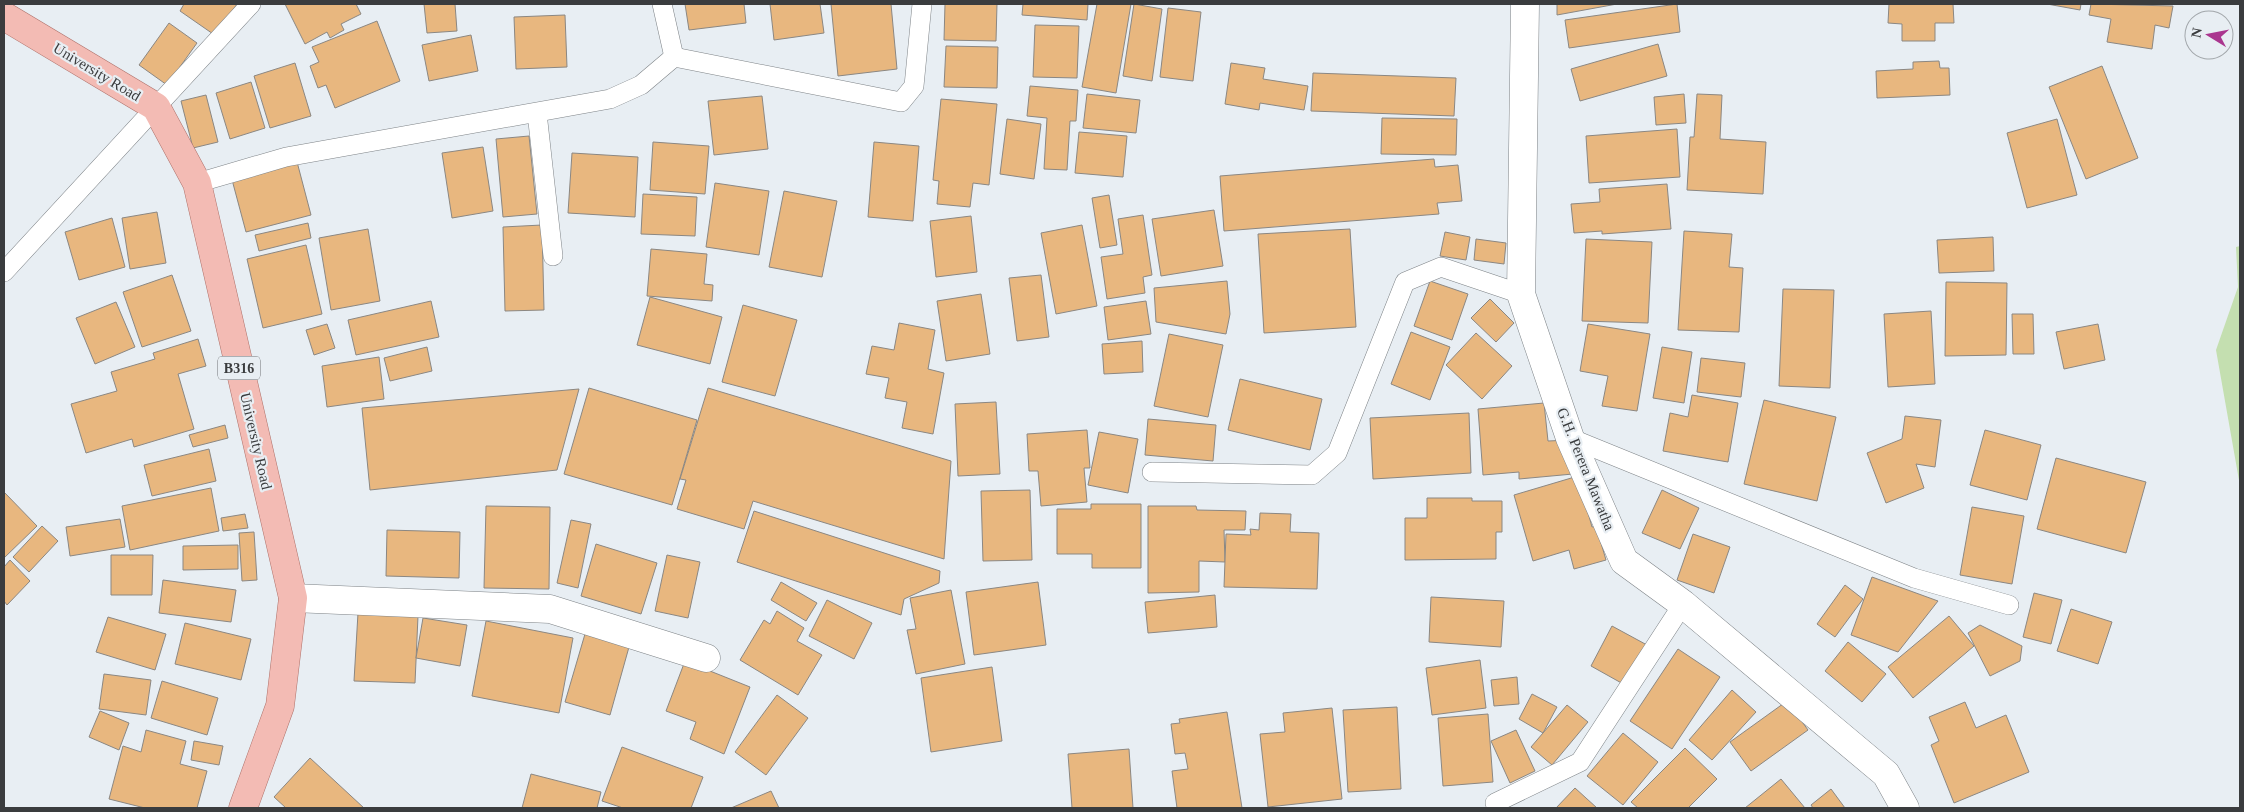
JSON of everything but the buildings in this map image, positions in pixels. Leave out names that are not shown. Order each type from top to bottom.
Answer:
[{"type":"main road","name":"University Road","points":[[4,16],[156,107],[197,183],[293,598],[280,706],[244,808]]},
{"type":"street","name":"G.H. Perera Mawatha","points":[[1525,4],[1521,294],[1570,438],[1624,561],[1683,604],[1886,774],[1905,808]]},
{"type":"street","points":[[293,598],[550,609],[706,658]]},
{"type":"lane","points":[[4,272],[251,4]]},
{"type":"lane","points":[[662,4],[674,57]]},
{"type":"lane","points":[[674,57],[901,102],[914,86],[922,4]]},
{"type":"lane","points":[[197,183],[286,157],[610,99],[642,85],[674,57]]},
{"type":"lane","points":[[537,113],[553,256]]},
{"type":"lane","points":[[1152,472],[1312,475],[1338,453],[1405,282],[1441,267],[1521,294]]},
{"type":"lane","points":[[1570,438],[1914,578],[2009,605]]},
{"type":"lane","points":[[1495,803],[1580,762],[1683,604]]},
{"type":"green space","points":[[2240,246],[2240,486],[2216,350],[2238,287],[2236,247]]}]
